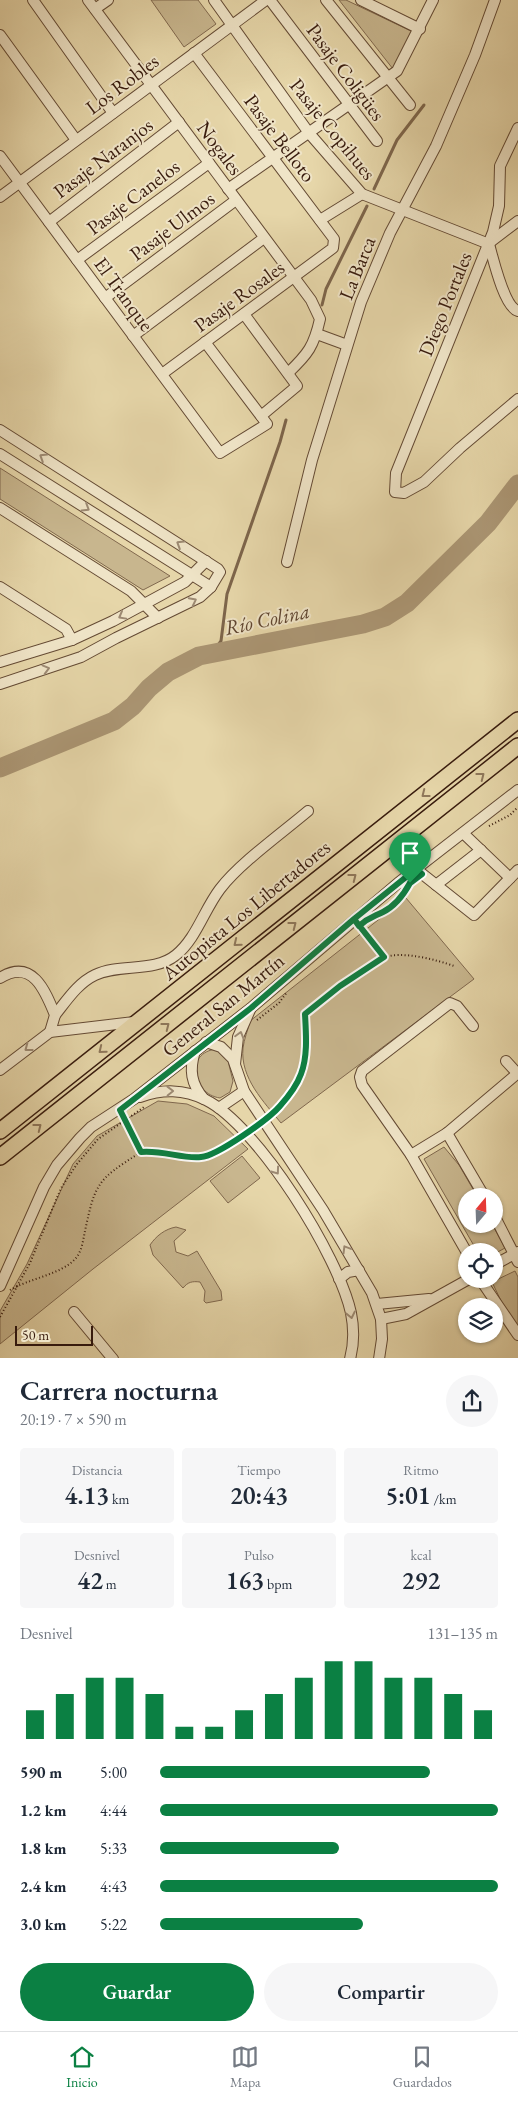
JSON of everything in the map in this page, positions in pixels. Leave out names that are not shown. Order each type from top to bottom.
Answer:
[{"type":"highway","name":"Autopista Los Libertadores","points":[[0,1131],[518,720]]},
{"type":"highway","name":"Autopista Los Libertadores","points":[[0,1157],[518,746]]},
{"type":"street","points":[[33,0],[113,113]]},
{"type":"street","name":"Nogales","points":[[88,0],[294,277],[320,319],[317,334]]},
{"type":"street","points":[[95,9],[108,0]]},
{"type":"street","name":"Pasaje Copihues","points":[[214,0],[309,133],[362,194],[488,244]]},
{"type":"street","name":"Los Robles","points":[[0,197],[266,0]]},
{"type":"street","name":"Pasaje Coligües","points":[[270,0],[377,141]]},
{"type":"street","points":[[326,0],[410,105]]},
{"type":"street","points":[[361,0],[420,29]]},
{"type":"street","points":[[228,189],[397,71],[420,29],[433,0]]},
{"type":"street","name":"La Barca","points":[[287,562],[312,460],[361,302],[401,211],[436,146],[475,55],[495,0]]},
{"type":"street","points":[[0,35],[76,140]]},
{"type":"street","name":"Pasaje Belloto","points":[[194,53],[334,239],[335,245]]},
{"type":"street","name":"Pasaje Naranjos","points":[[49,222],[179,122]]},
{"type":"street","name":"Diego Portales","points":[[518,128],[500,166],[498,216],[396,473],[395,492],[404,493],[424,482],[460,448],[518,399]]},
{"type":"street","name":"El Tranque","points":[[0,156],[220,453],[264,420]]},
{"type":"street","name":"Pasaje Canelos","points":[[77,260],[209,163]]},
{"type":"street","points":[[320,220],[362,194]]},
{"type":"street","name":"Pasaje Ulmos","points":[[105,298],[236,200]]},
{"type":"street","points":[[518,221],[488,244],[508,302],[518,311]]},
{"type":"street","points":[[133,336],[264,238]]},
{"type":"street","name":"Pasaje Rosales","points":[[162,374],[335,245]]},
{"type":"street","points":[[205,342],[264,420],[297,386],[244,314]]},
{"type":"street","points":[[288,373],[307,356],[317,334],[347,345]]},
{"type":"street","points":[[0,430],[206,561],[220,572],[211,587],[200,597],[81,657],[0,684]]},
{"type":"street","points":[[0,454],[211,587]]},
{"type":"street","points":[[0,508],[131,591],[158,618]]},
{"type":"street","points":[[0,662],[72,640],[145,604],[193,576],[206,561]]},
{"type":"street","points":[[0,587],[66,629],[72,640]]},
{"type":"street","name":"General San Martín","points":[[3,1290],[38,1198],[57,1165],[91,1128],[120,1110],[251,1008],[416,869],[466,835],[517,791]]},
{"type":"street","points":[[50,1032],[55,1015],[79,987],[95,975],[117,969],[154,964],[173,957],[187,944],[225,884],[308,811]]},
{"type":"street","points":[[466,835],[510,878]]},
{"type":"street","points":[[436,885],[481,850]]},
{"type":"street","points":[[416,869],[474,915],[518,870]]},
{"type":"street","points":[[0,978],[13,972],[31,975],[44,990],[55,1015]]},
{"type":"street","points":[[461,1243],[411,1155],[362,1085],[361,1074],[450,1003],[457,1006],[473,1026]]},
{"type":"street","points":[[235,1064],[238,1037],[251,1008]]},
{"type":"street","points":[[0,1070],[50,1032],[128,1024],[140,1020]]},
{"type":"street","points":[[206,1042],[225,1050],[235,1064],[244,1091],[262,1121],[324,1210],[359,1270],[377,1304],[381,1319],[382,1339],[380,1358]]},
{"type":"street","points":[[195,1051],[191,1064],[191,1077],[205,1100]]},
{"type":"street","points":[[411,1155],[447,1133],[518,1073],[506,1061]]},
{"type":"street","points":[[134,1099],[173,1090],[205,1100],[219,1108],[247,1133],[293,1196],[314,1231],[338,1279],[353,1322],[353,1341],[350,1358]]},
{"type":"street","points":[[219,1108],[244,1091]]},
{"type":"street","points":[[447,1133],[479,1188]]},
{"type":"street","points":[[503,1231],[517,1256],[503,1261]]},
{"type":"street","points":[[338,1279],[348,1272],[359,1270]]},
{"type":"street","points":[[381,1319],[406,1314],[458,1285]]},
{"type":"street","points":[[486,1288],[518,1335]]},
{"type":"street","points":[[377,1304],[432,1298]]},
{"type":"street","points":[[74,1312],[113,1358]]},
{"type":"path","points":[[466,835],[510,815],[518,807]]},
{"type":"path","points":[[377,914],[392,906],[407,888]]},
{"type":"path","points":[[365,920],[359,926],[384,957]]},
{"type":"path","points":[[262,1121],[279,1108],[301,1074],[307,1039],[305,1014],[340,986],[384,957],[436,959],[454,966]]},
{"type":"path","points":[[255,1021],[279,1004],[289,989]]},
{"type":"path","points":[[0,1316],[37,1247],[68,1176],[98,1139],[149,1105]]},
{"type":"path","points":[[120,1110],[141,1152]]},
{"type":"path","points":[[3,1290],[67,1266],[75,1259],[81,1249],[96,1188],[110,1173],[141,1152],[158,1151],[200,1158],[221,1151],[247,1133]]},
{"type":"shaded area","points":[[151,0],[198,0],[216,24],[184,47]]},
{"type":"shaded area","points":[[339,0],[346,0],[413,32],[393,69]]},
{"type":"shaded area","points":[[0,468],[170,576],[143,590],[0,499]]},
{"type":"shaded area","points":[[406,898],[474,979],[281,1123],[254,1089],[245,1069],[243,1048],[250,1021]]},
{"type":"shaded area","points":[[217,1049],[227,1057],[233,1081],[230,1092],[220,1098],[210,1095],[203,1089],[198,1082],[196,1073],[196,1065],[200,1057],[207,1052]]},
{"type":"shaded area","points":[[158,1101],[187,1104],[214,1116],[248,1149],[0,1344],[0,1311],[27,1264],[73,1164],[97,1136]]},
{"type":"shaded area","points":[[444,1147],[459,1165],[472,1188],[458,1188],[458,1218],[424,1159]]},
{"type":"shaded area","points":[[242,1156],[260,1178],[228,1203],[210,1181]]},
{"type":"shaded area","points":[[176,1227],[186,1230],[174,1241],[176,1252],[188,1256],[197,1251],[221,1291],[222,1300],[206,1303],[204,1301],[205,1291],[200,1282],[190,1282],[183,1288],[153,1255],[150,1245],[152,1242],[165,1231]]},
{"type":"shaded area","points":[[467,1233],[497,1233],[502,1243],[472,1243]]},
{"type":"shaded area","points":[[515,1271],[518,1277],[518,1327],[504,1307],[503,1298],[500,1298],[495,1288],[503,1288],[503,1277]]},
{"type":"waterway","points":[[374,189],[397,140],[424,105]]},
{"type":"waterway","points":[[322,305],[326,289],[367,206]]},
{"type":"waterway","points":[[213,652],[221,641],[227,594],[286,420]]},
{"type":"waterway","name":"Río Colina","points":[[0,768],[114,721],[133,706],[149,688],[168,672],[199,656],[363,624],[385,617],[407,603],[488,523],[518,484]]},
{"type":"route","points":[[410,883],[404,894],[392,906],[383,912],[371,915],[359,926],[354,919],[251,1008],[120,1110],[141,1152],[158,1151],[200,1158],[209,1156],[221,1151],[279,1108],[301,1074],[307,1039],[305,1014],[340,986],[384,957],[359,926],[354,919],[416,869],[422,874],[410,883]]}]
